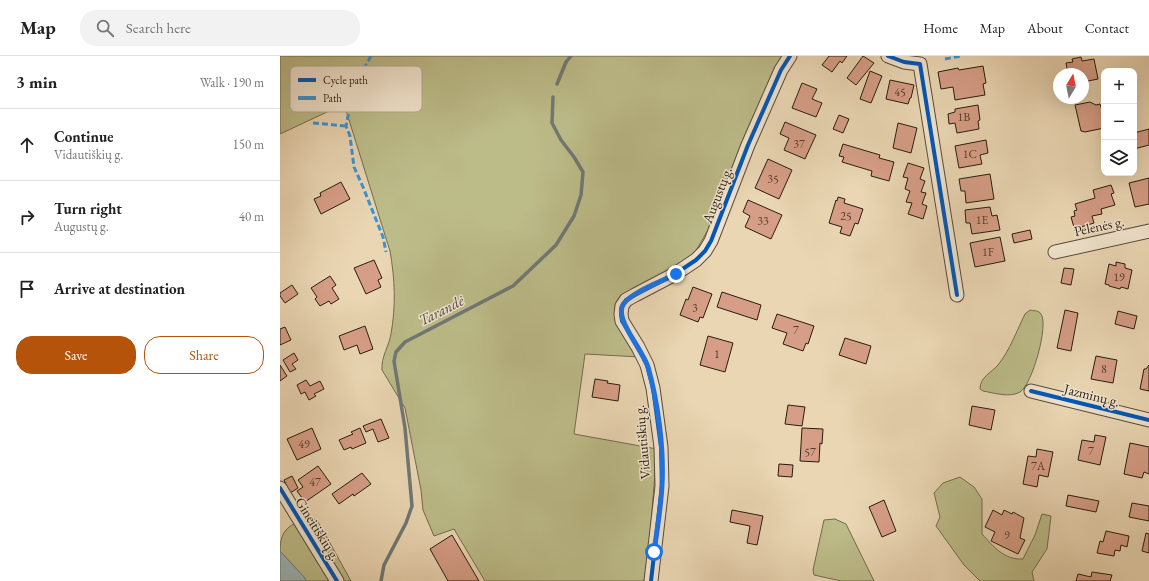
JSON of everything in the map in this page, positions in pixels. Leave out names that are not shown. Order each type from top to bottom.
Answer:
[{"type":"street","name":"Augustų g.","points":[[622,306],[626,300],[676,274],[696,260],[705,251],[711,241],[748,145],[781,70],[790,56]]},
{"type":"street","points":[[888,56],[904,62],[920,64],[957,295]]},
{"type":"street","name":"Pelenės g.","points":[[1055,252],[1149,231]]},
{"type":"street","name":"Vidautiškių g.","points":[[622,306],[620,314],[622,321],[647,365],[653,388],[661,447],[662,486],[651,581]]},
{"type":"street","name":"Jazminų g.","points":[[1031,391],[1149,420]]},
{"type":"street","name":"Gineitiškių g.","points":[[280,488],[338,581]]},
{"type":"green space","points":[[280,56],[785,56],[776,69],[728,178],[708,230],[694,254],[618,303],[640,357],[585,354],[574,434],[657,449],[649,548],[644,581],[485,581],[454,529],[434,536],[423,510],[421,490],[405,408],[382,370],[383,361],[391,334],[394,313],[394,282],[392,262],[390,251],[347,112],[422,112],[422,66],[290,66],[290,112],[327,112],[280,134]]},
{"type":"green space","points":[[1030,310],[1037,311],[1041,314],[1043,320],[1043,330],[1034,367],[1025,387],[1020,392],[1012,395],[983,391],[980,389],[982,381],[998,365],[1010,346],[1025,314]]},
{"type":"green space","points":[[960,477],[974,487],[982,499],[982,534],[991,544],[1005,555],[1016,559],[1023,559],[1035,535],[1042,514],[1051,516],[1047,549],[1032,572],[1034,581],[980,581],[964,565],[936,526],[940,517],[934,493],[943,483]]},
{"type":"green space","points":[[308,517],[316,520],[320,525],[351,581],[306,581],[280,551],[280,544],[287,529],[291,525]]},
{"type":"green space","points":[[835,519],[846,524],[874,581],[841,581],[814,575],[813,570],[824,520]]},
{"type":"water","points":[[280,551],[305,578],[306,581],[280,581]]},
{"type":"building","points":[[829,56],[847,56],[842,63],[840,61],[832,72],[822,65]]},
{"type":"building","points":[[863,56],[874,63],[856,85],[847,78]]},
{"type":"building","points":[[1081,57],[1082,61],[1094,59],[1098,79],[1089,81],[1089,68],[1067,68],[1066,63],[1073,62],[1072,59]]},
{"type":"building","points":[[983,66],[986,83],[983,84],[985,95],[955,100],[953,87],[941,89],[938,72],[958,68],[959,70]]},
{"type":"building","points":[[870,71],[882,76],[871,103],[860,99]]},
{"type":"building","points":[[890,80],[914,85],[908,104],[886,99]]},
{"type":"building","points":[[802,83],[817,89],[812,99],[822,103],[816,117],[792,108]]},
{"type":"building","points":[[1089,102],[1096,105],[1100,104],[1101,129],[1085,132],[1081,131],[1075,105],[1089,104]]},
{"type":"building","points":[[978,105],[980,120],[978,121],[979,129],[957,133],[955,123],[949,124],[948,114],[955,112],[955,109]]},
{"type":"building","points":[[839,115],[849,119],[843,133],[833,129]]},
{"type":"building","points":[[785,122],[816,135],[805,159],[784,150],[789,138],[780,134]]},
{"type":"building","points":[[898,123],[917,128],[911,153],[893,148]]},
{"type":"building","points":[[1149,129],[1149,145],[1137,148],[1137,132]]},
{"type":"building","points":[[986,140],[988,153],[980,155],[982,164],[959,168],[955,146]]},
{"type":"building","points":[[843,144],[880,155],[879,158],[894,162],[889,181],[871,176],[872,171],[842,162],[844,157],[839,156]]},
{"type":"building","points":[[768,159],[792,170],[779,199],[755,188]]},
{"type":"building","points":[[908,163],[924,168],[920,179],[925,181],[921,192],[926,193],[922,204],[927,206],[923,219],[908,214],[912,203],[906,202],[910,191],[905,189],[908,178],[903,177]]},
{"type":"building","points":[[990,174],[994,199],[966,203],[965,191],[961,191],[959,179]]},
{"type":"building","points":[[1149,178],[1149,204],[1135,207],[1129,183]]},
{"type":"building","points":[[341,182],[350,199],[321,214],[314,199],[321,196],[320,193]]},
{"type":"building","points":[[1111,185],[1114,193],[1111,194],[1115,205],[1101,209],[1102,214],[1092,216],[1094,223],[1081,227],[1081,229],[1075,231],[1071,217],[1075,216],[1074,211],[1077,210],[1075,204],[1095,198],[1093,190]]},
{"type":"building","points":[[838,197],[845,199],[844,203],[863,209],[858,224],[855,223],[850,236],[840,233],[842,227],[829,223]]},
{"type":"building","points":[[748,200],[782,215],[771,239],[745,227],[750,216],[743,212]]},
{"type":"building","points":[[990,207],[992,216],[997,215],[1000,230],[972,234],[970,223],[966,223],[965,210]]},
{"type":"building","points":[[1030,230],[1032,239],[1014,243],[1012,234]]},
{"type":"building","points":[[1000,237],[1005,261],[975,267],[970,243]]},
{"type":"building","points":[[374,260],[382,278],[378,280],[381,287],[366,294],[354,268]]},
{"type":"building","points":[[1116,262],[1125,264],[1125,268],[1132,270],[1128,289],[1121,287],[1120,289],[1105,284],[1109,264],[1116,266]]},
{"type":"building","points":[[1064,268],[1074,269],[1071,285],[1061,283]]},
{"type":"building","points":[[330,276],[336,285],[332,288],[339,299],[331,304],[329,301],[320,306],[315,299],[317,297],[311,288]]},
{"type":"building","points":[[292,285],[298,294],[285,303],[280,296],[280,293]]},
{"type":"building","points":[[693,287],[712,294],[703,318],[700,317],[698,322],[680,315],[686,299],[688,300]]},
{"type":"building","points":[[722,292],[761,305],[757,320],[717,307]]},
{"type":"building","points":[[1065,310],[1078,313],[1071,351],[1057,348]]},
{"type":"building","points":[[1118,311],[1137,316],[1134,329],[1115,324]]},
{"type":"building","points":[[777,314],[814,326],[808,344],[806,343],[803,351],[783,344],[787,333],[772,328]]},
{"type":"building","points":[[365,326],[373,349],[360,354],[357,345],[344,350],[339,336]]},
{"type":"building","points":[[285,327],[291,340],[280,345],[280,329]]},
{"type":"building","points":[[708,336],[733,343],[725,372],[700,365]]},
{"type":"building","points":[[845,338],[871,346],[866,364],[839,355]]},
{"type":"building","points":[[294,353],[298,360],[292,364],[296,369],[290,372],[283,360]]},
{"type":"building","points":[[1096,356],[1117,360],[1113,383],[1091,379]]},
{"type":"building","points":[[280,365],[287,376],[280,381]]},
{"type":"building","points":[[1149,365],[1149,391],[1140,389],[1144,369],[1146,369]]},
{"type":"building","points":[[595,379],[620,385],[618,401],[592,397]]},
{"type":"building","points":[[306,380],[310,386],[320,381],[324,389],[314,394],[316,396],[309,400],[305,392],[301,394],[297,385]]},
{"type":"building","points":[[788,405],[805,407],[802,426],[785,424]]},
{"type":"building","points":[[972,406],[995,410],[991,430],[969,425]]},
{"type":"building","points":[[381,419],[389,438],[378,442],[373,429],[366,432],[363,426]]},
{"type":"building","points":[[312,428],[321,449],[297,460],[287,439]]},
{"type":"building","points":[[360,428],[366,443],[352,449],[351,447],[344,450],[339,440],[353,434],[351,432]]},
{"type":"building","points":[[802,428],[823,429],[822,444],[820,443],[819,462],[800,461]]},
{"type":"building","points":[[1095,435],[1106,437],[1100,465],[1078,460],[1082,440],[1094,442]]},
{"type":"building","points":[[1130,443],[1149,447],[1149,474],[1144,472],[1142,478],[1124,474]]},
{"type":"building","points":[[1037,449],[1053,452],[1048,477],[1039,475],[1037,487],[1023,484],[1028,456],[1036,457]]},
{"type":"building","points":[[779,464],[793,465],[792,477],[778,476]]},
{"type":"building","points":[[318,466],[331,484],[305,502],[297,491],[303,487],[298,480]]},
{"type":"building","points":[[362,473],[371,484],[339,504],[332,494]]},
{"type":"building","points":[[292,476],[298,488],[290,493],[284,480]]},
{"type":"building","points":[[1068,495],[1099,501],[1096,512],[1066,506]]},
{"type":"building","points":[[884,500],[896,531],[882,537],[869,507]]},
{"type":"building","points":[[1132,503],[1149,506],[1149,521],[1129,517]]},
{"type":"building","points":[[732,510],[763,516],[757,545],[747,543],[750,526],[730,522]]},
{"type":"building","points":[[993,510],[1002,515],[1004,510],[1012,514],[1013,512],[1024,518],[1020,538],[1025,540],[1018,554],[991,541],[995,532],[985,527]]},
{"type":"building","points":[[1106,531],[1129,536],[1127,547],[1121,545],[1120,551],[1115,550],[1114,556],[1097,553],[1100,541],[1103,542]]},
{"type":"building","points":[[1146,533],[1149,534],[1149,553],[1142,551]]},
{"type":"building","points":[[452,535],[479,581],[448,581],[430,549]]},
{"type":"building","points":[[1092,572],[1112,575],[1110,581],[1076,581],[1078,574],[1091,577]]},
{"type":"waterway","name":"Tarandė","points":[[557,84],[566,62],[571,56]]},
{"type":"waterway","name":"Tarandė","points":[[381,581],[384,565],[406,523],[412,506],[405,428],[394,361],[396,352],[405,342],[513,286],[556,245],[574,216],[581,195],[583,172],[561,140],[552,123],[553,97]]},
{"type":"marked path","points":[[365,66],[371,56]]},
{"type":"marked path","points":[[945,59],[961,56]]},
{"type":"marked path","points":[[349,112],[346,126],[350,136],[354,167],[383,237],[386,252]]},
{"type":"marked path","points":[[313,123],[346,126]]},
{"type":"cycle path","points":[[651,581],[662,486],[661,447],[653,388],[647,365],[622,321],[622,306],[626,300],[675,274],[696,260],[705,251],[711,241],[748,145],[781,70],[790,56]]},
{"type":"cycle path","points":[[888,56],[904,62],[920,64],[957,295]]},
{"type":"cycle path","points":[[1031,391],[1149,420]]},
{"type":"cycle path","points":[[280,488],[337,581]]},
{"type":"route","points":[[654,552],[662,486],[662,454],[653,388],[647,365],[622,321],[620,314],[622,306],[626,300],[676,274]]}]
